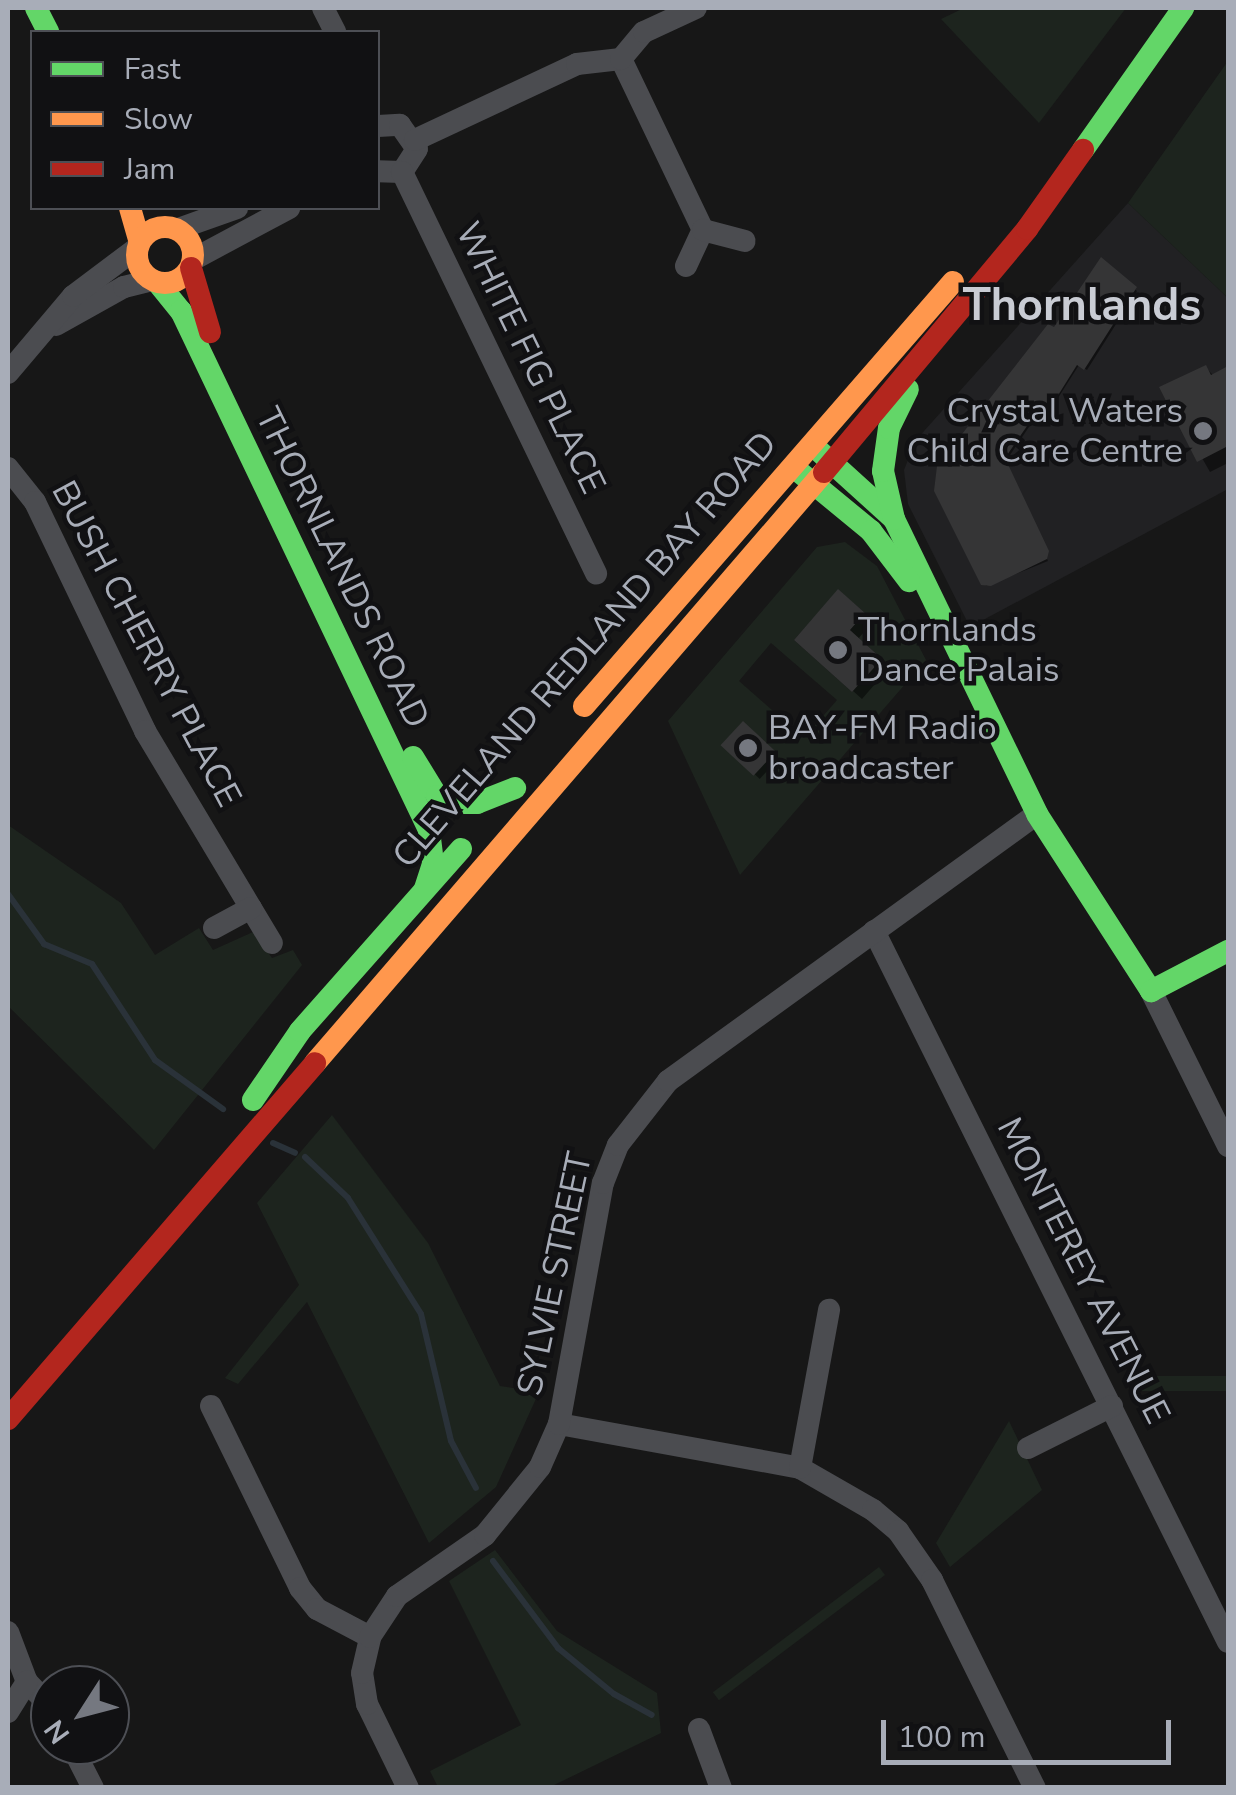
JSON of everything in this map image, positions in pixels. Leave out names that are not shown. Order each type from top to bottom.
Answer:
[{"type":"main road","name":"CLEVELAND REDLAND BAY ROAD","points":[[8,1418],[157,1240],[921,359],[1096,131],[1183,8]]},
{"type":"main road","name":"CLEVELAND REDLAND BAY ROAD","points":[[566,728],[808,442],[1096,131]]},
{"type":"main road","name":"THORNLANDS ROAD","points":[[130,210],[142,272],[181,312],[429,830],[433,864],[424,892]]},
{"type":"main road","name":"THORNLANDS ROAD","points":[[158,210],[191,242],[198,308],[423,778],[437,796],[456,803],[477,803],[521,780]]},
{"type":"main road","points":[[138,245],[148,232],[175,228]]},
{"type":"main road","points":[[155,282],[171,283],[192,263]]},
{"type":"main road","points":[[921,359],[890,428],[883,470],[894,520],[943,628],[1037,814],[1152,991],[1228,951]]},
{"type":"main road","points":[[808,442],[894,520]]},
{"type":"main road","points":[[790,464],[871,531],[943,628]]},
{"type":"main road","name":"CLEVELAND REDLAND BAY ROAD","points":[[157,1240],[300,1032],[521,780]]},
{"type":"main road","points":[[300,1032],[311,1044],[321,1040],[370,982],[423,936]]},
{"type":"street","points":[[415,140],[577,64],[621,59],[644,32],[696,8]]},
{"type":"street","points":[[621,59],[704,230],[745,241]]},
{"type":"street","points":[[380,124],[400,124],[415,140],[415,158],[384,172]]},
{"type":"street","name":"WHITE FIG PLACE","points":[[384,172],[596,574]]},
{"type":"street","points":[[175,228],[231,210]]},
{"type":"street","points":[[192,263],[285,210]]},
{"type":"street","points":[[686,266],[704,230]]},
{"type":"street","points":[[8,372],[73,296],[138,245]]},
{"type":"street","points":[[40,335],[124,287],[155,282]]},
{"type":"street","name":"BUSH CHERRY PLACE","points":[[8,468],[35,502],[146,732],[272,944]]},
{"type":"street","name":"SYLVIE STREET","points":[[370,1636],[398,1596],[485,1535],[516,1502],[559,1424],[603,1184],[618,1145],[668,1081],[1037,814]]},
{"type":"street","points":[[214,928],[251,908]]},
{"type":"street","name":"MONTEREY AVENUE","points":[[874,932],[1228,1642]]},
{"type":"street","points":[[1152,991],[1228,1146]]},
{"type":"street","points":[[800,1468],[828,1310]]},
{"type":"street","points":[[211,1406],[300,1588],[317,1609],[370,1636],[362,1673],[367,1704],[408,1788]]},
{"type":"street","points":[[1028,1448],[1112,1406]]},
{"type":"street","points":[[559,1424],[800,1468],[873,1510],[922,1563],[1035,1788]]},
{"type":"street","points":[[8,1632],[30,1685]]},
{"type":"street","points":[[8,1712],[27,1682]]},
{"type":"street","points":[[699,1729],[721,1788]]},
{"type":"street","points":[[81,1765],[93,1788]]},
{"type":"shaded area","points":[[964,8],[1126,8],[1039,123],[941,19]]},
{"type":"shaded area","points":[[1228,61],[1228,298],[1128,203]]},
{"type":"shaded area","points":[[1128,203],[1228,298],[1228,489],[970,627],[908,504],[904,470],[916,440]]},
{"type":"shaded area","points":[[845,542],[877,566],[926,660],[740,875],[668,721],[817,547]],"holes":[[[838,590],[865,613],[850,630],[882,659],[852,692],[794,640]],[[771,643],[837,700],[804,738],[739,681]]]},
{"type":"shaded area","points":[[8,825],[121,903],[155,955],[199,928],[213,950],[253,932],[272,958],[293,950],[302,965],[154,1150],[8,1006]]},
{"type":"shaded area","points":[[332,1115],[428,1243],[500,1386],[539,1392],[496,1487],[429,1543],[307,1302],[238,1384],[225,1378],[299,1285],[257,1203]]},
{"type":"shaded area","points":[[1134,1376],[1228,1376],[1228,1391],[1134,1391]]},
{"type":"shaded area","points":[[1009,1421],[1042,1490],[950,1567],[936,1543]]},
{"type":"shaded area","points":[[495,1550],[557,1631],[657,1693],[661,1733],[550,1787],[438,1787],[430,1771],[521,1725],[449,1581]]},
{"type":"shaded area","points":[[879,1567],[885,1575],[719,1700],[713,1692]]},
{"type":"building","points":[[1101,257],[1137,287],[1084,370],[1077,365],[1042,421],[1034,416],[1005,458],[1049,551],[1047,559],[991,586],[981,585],[934,491],[937,466],[1048,324],[1054,327]]},
{"type":"building","points":[[1206,365],[1211,375],[1228,366],[1228,446],[1197,462],[1159,387]]},
{"type":"building","name":"Thornlands Dance Palais","points":[[838,589],[865,613],[850,630],[882,659],[852,692],[794,640]]},
{"type":"building","name":"BAY-FM Radio broadcaster","points":[[743,721],[776,752],[753,776],[720,745]]},
{"type":"waterway","points":[[8,894],[44,944],[92,964],[155,1060],[223,1109]]},
{"type":"waterway","points":[[273,1143],[295,1153]]},
{"type":"waterway","points":[[305,1157],[348,1198],[421,1314],[451,1441],[476,1488]]},
{"type":"waterway","points":[[493,1561],[558,1648],[614,1694],[652,1715]]},
{"type":"traffic: fast","points":[[36,8],[47,30]]},
{"type":"traffic: fast","points":[[1083,150],[1183,8]]},
{"type":"traffic: fast","points":[[158,283],[181,311],[429,830],[433,864],[425,889]]},
{"type":"traffic: fast","points":[[894,519],[883,471],[889,428],[908,389]]},
{"type":"traffic: fast","points":[[819,451],[894,519],[1037,814],[1151,991],[1228,951]]},
{"type":"traffic: fast","points":[[797,470],[871,531],[909,581]]},
{"type":"traffic: fast","points":[[413,757],[437,796],[456,803],[477,803],[515,788]]},
{"type":"traffic: fast","points":[[253,1100],[300,1031],[461,849]]},
{"type":"traffic: slow","points":[[131,210],[140,242]]},
{"type":"traffic: slow","points":[[165,227],[185,235],[193,255],[185,275],[165,283],[145,275],[137,255],[145,235],[165,227]]},
{"type":"traffic: slow","points":[[584,706],[953,282]]},
{"type":"traffic: slow","points":[[315,1063],[824,472]]},
{"type":"traffic: jam","points":[[824,472],[1027,229],[1083,150]]},
{"type":"traffic: jam","points":[[191,268],[210,332]]},
{"type":"traffic: jam","points":[[8,1419],[315,1063]]},
{"type":"place","name":"Crystal Waters Child Care Centre","points":[[1203,431]]},
{"type":"place","name":"Thornlands Dance Palais","points":[[838,650]]},
{"type":"place","name":"BAY-FM Radio broadcaster","points":[[748,748]]},
{"type":"district","name":"Thornlands","points":[[1082,306]]}]
